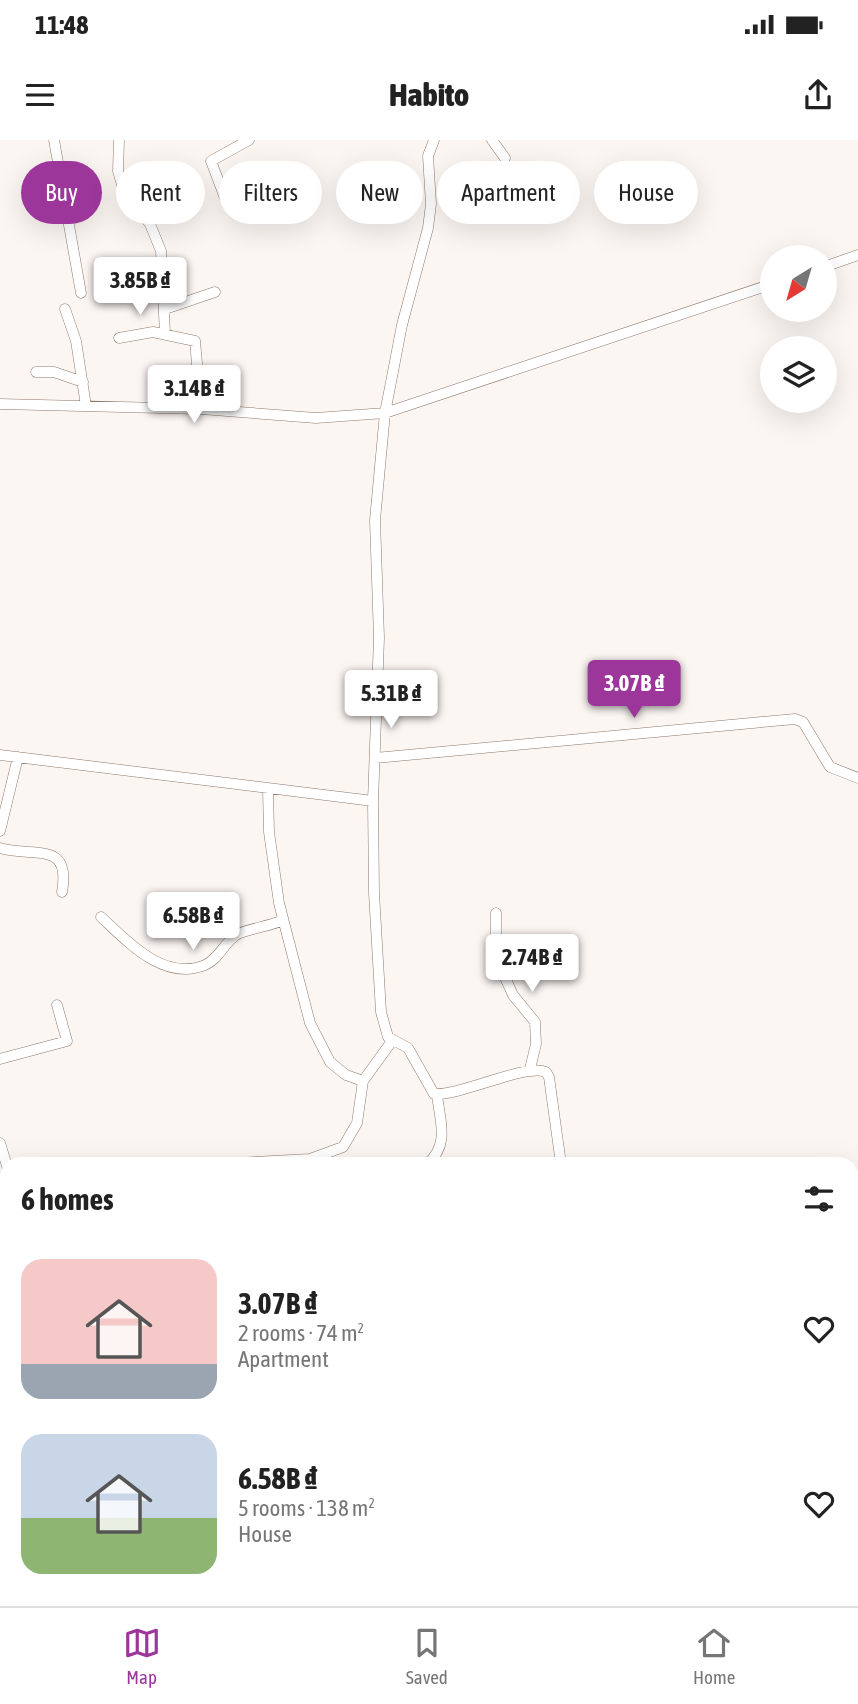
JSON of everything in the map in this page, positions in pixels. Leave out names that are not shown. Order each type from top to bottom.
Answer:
[{"type":"street","points":[[54,140],[81,293]]},
{"type":"street","points":[[119,140],[118,171],[125,194],[150,224],[161,251],[165,334]]},
{"type":"street","points":[[219,183],[211,162],[249,140]]},
{"type":"street","points":[[434,140],[428,156],[431,204],[428,228],[410,286],[385,413],[375,520],[379,638],[373,801],[374,893],[384,1030],[393,1041],[408,1048],[428,1087],[437,1095],[443,1144],[435,1157]]},
{"type":"street","points":[[492,140],[505,159]]},
{"type":"street","points":[[837,263],[858,256]]},
{"type":"street","points":[[0,404],[201,410],[316,418],[385,413],[760,288]]},
{"type":"street","points":[[165,309],[215,292]]},
{"type":"street","points":[[65,309],[76,341],[86,407]]},
{"type":"street","points":[[119,338],[139,332],[165,334],[195,341],[198,346],[201,410]]},
{"type":"street","points":[[36,372],[54,372],[83,382]]},
{"type":"street","points":[[375,758],[800,720],[830,767],[858,778]]},
{"type":"street","points":[[0,755],[373,801]]},
{"type":"street","points":[[0,831],[18,757]]},
{"type":"street","points":[[268,790],[269,832],[283,920],[305,1007],[318,1042],[338,1070],[363,1081]]},
{"type":"street","points":[[0,848],[47,854],[61,862],[65,872],[62,892]]},
{"type":"street","points":[[496,912],[496,957],[513,995],[536,1022],[536,1044],[530,1069]]},
{"type":"street","points":[[101,918],[137,950],[164,965],[183,970],[206,965],[238,933],[260,930],[283,920]]},
{"type":"street","points":[[0,1059],[66,1041],[57,1005]]},
{"type":"street","points":[[321,1157],[334,1152],[350,1140],[357,1123],[363,1081],[393,1041]]},
{"type":"street","points":[[437,1095],[500,1080],[530,1069],[539,1069],[550,1077],[560,1157]]}]
